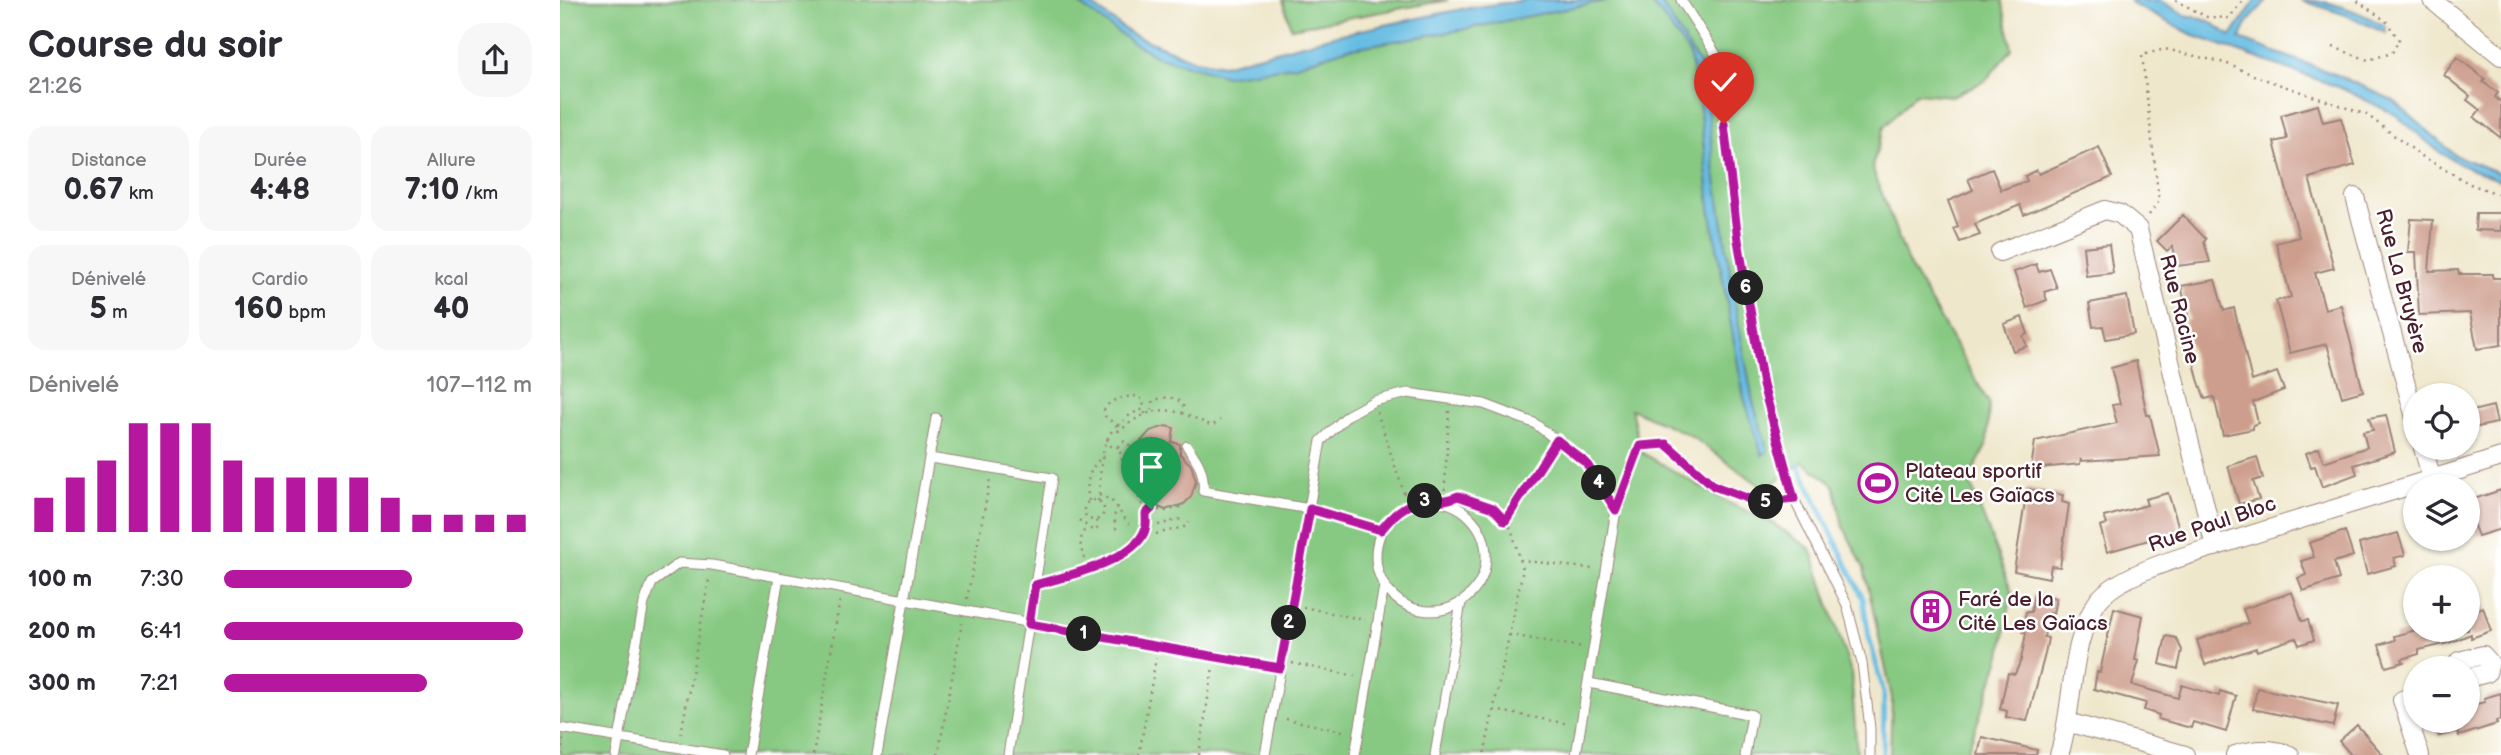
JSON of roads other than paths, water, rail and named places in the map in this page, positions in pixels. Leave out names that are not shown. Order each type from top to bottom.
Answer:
[{"type":"street","points":[[2432,0],[2501,57]]},
{"type":"street","name":"Rue La Bruyère","points":[[2355,197],[2405,383]]},
{"type":"street","name":"Rue Racine","points":[[2000,252],[2105,210],[2120,214],[2138,229],[2215,547]]},
{"type":"street","name":"Rue Paul Bloc","points":[[2448,474],[2501,457]]},
{"type":"street","name":"Rue Paul Bloc","points":[[2059,755],[2085,627],[2097,602],[2111,587],[2148,570],[2215,547],[2403,488]]},
{"type":"street","points":[[2479,656],[2483,655],[2490,663],[2487,673],[2480,675]]},
{"type":"street","points":[[2067,722],[2185,755]]},
{"type":"street","points":[[2413,733],[2420,755]]},
{"type":"street","points":[[2235,755],[2249,751],[2280,751],[2290,755]]},
{"type":"lane","points":[[1681,0],[1717,56],[1738,240],[1763,385],[1794,499],[1847,604],[1862,663],[1870,728],[1870,755]]},
{"type":"lane","points":[[1265,755],[1321,441],[1348,415],[1374,401],[1408,393],[1484,404],[1534,423],[1586,463],[1616,510]]},
{"type":"lane","points":[[877,755],[936,418]]},
{"type":"lane","points":[[1576,755],[1616,510],[1640,446],[1666,444],[1714,486],[1760,503],[1794,499]]},
{"type":"lane","points":[[1187,446],[1201,467],[1203,491],[1310,509],[1381,530]]},
{"type":"lane","points":[[930,458],[1052,478],[1008,755]]},
{"type":"lane","points":[[1426,500],[1444,502],[1461,509],[1474,522],[1483,538],[1486,555],[1483,574],[1475,590],[1446,610],[1411,608],[1396,599],[1384,586],[1378,573],[1376,543],[1381,530],[1393,515],[1408,505],[1426,500]]},
{"type":"lane","points":[[1035,585],[1121,556],[1147,533]]},
{"type":"lane","points":[[616,755],[644,603],[652,583],[679,563],[712,565],[1158,647],[1281,665]]},
{"type":"lane","points":[[748,755],[779,577]]},
{"type":"lane","points":[[1355,755],[1384,586]]},
{"type":"lane","points":[[1434,755],[1461,602]]},
{"type":"lane","points":[[1589,683],[1752,715],[1745,755]]},
{"type":"lane","points":[[560,728],[723,755]]},
{"type":"water","points":[[1074,0],[1085,0],[1131,34],[1195,60],[1223,65],[1337,35],[1462,9],[1527,0],[1609,0],[1461,30],[1346,49],[1293,66],[1226,76],[1159,57],[1131,42]]},
{"type":"water","points":[[1647,0],[1661,0],[1704,72],[1714,166],[1735,304],[1753,402],[1768,451],[1762,455],[1744,398],[1710,208],[1698,92],[1689,54],[1661,14]]},
{"type":"water","points":[[2130,0],[2159,0],[2185,15],[2209,21],[2231,36],[2256,0],[2267,0],[2248,22],[2240,39],[2337,75],[2393,100],[2455,155],[2501,174],[2501,181],[2470,169],[2439,152],[2396,115],[2341,88],[2195,36],[2134,5]]},
{"type":"water","points":[[2300,0],[2333,4],[2354,11],[2385,26],[2386,33],[2346,15]]},
{"type":"waterway","points":[[1799,466],[1863,598],[1869,637],[1884,693],[1883,755]]},
{"type":"place","name":"Plateau sportif Cité Les Gaïacs","points":[[1878,483]]},
{"type":"place","name":"Faré de la Cité Les Gaïacs","points":[[1931,611]]}]
